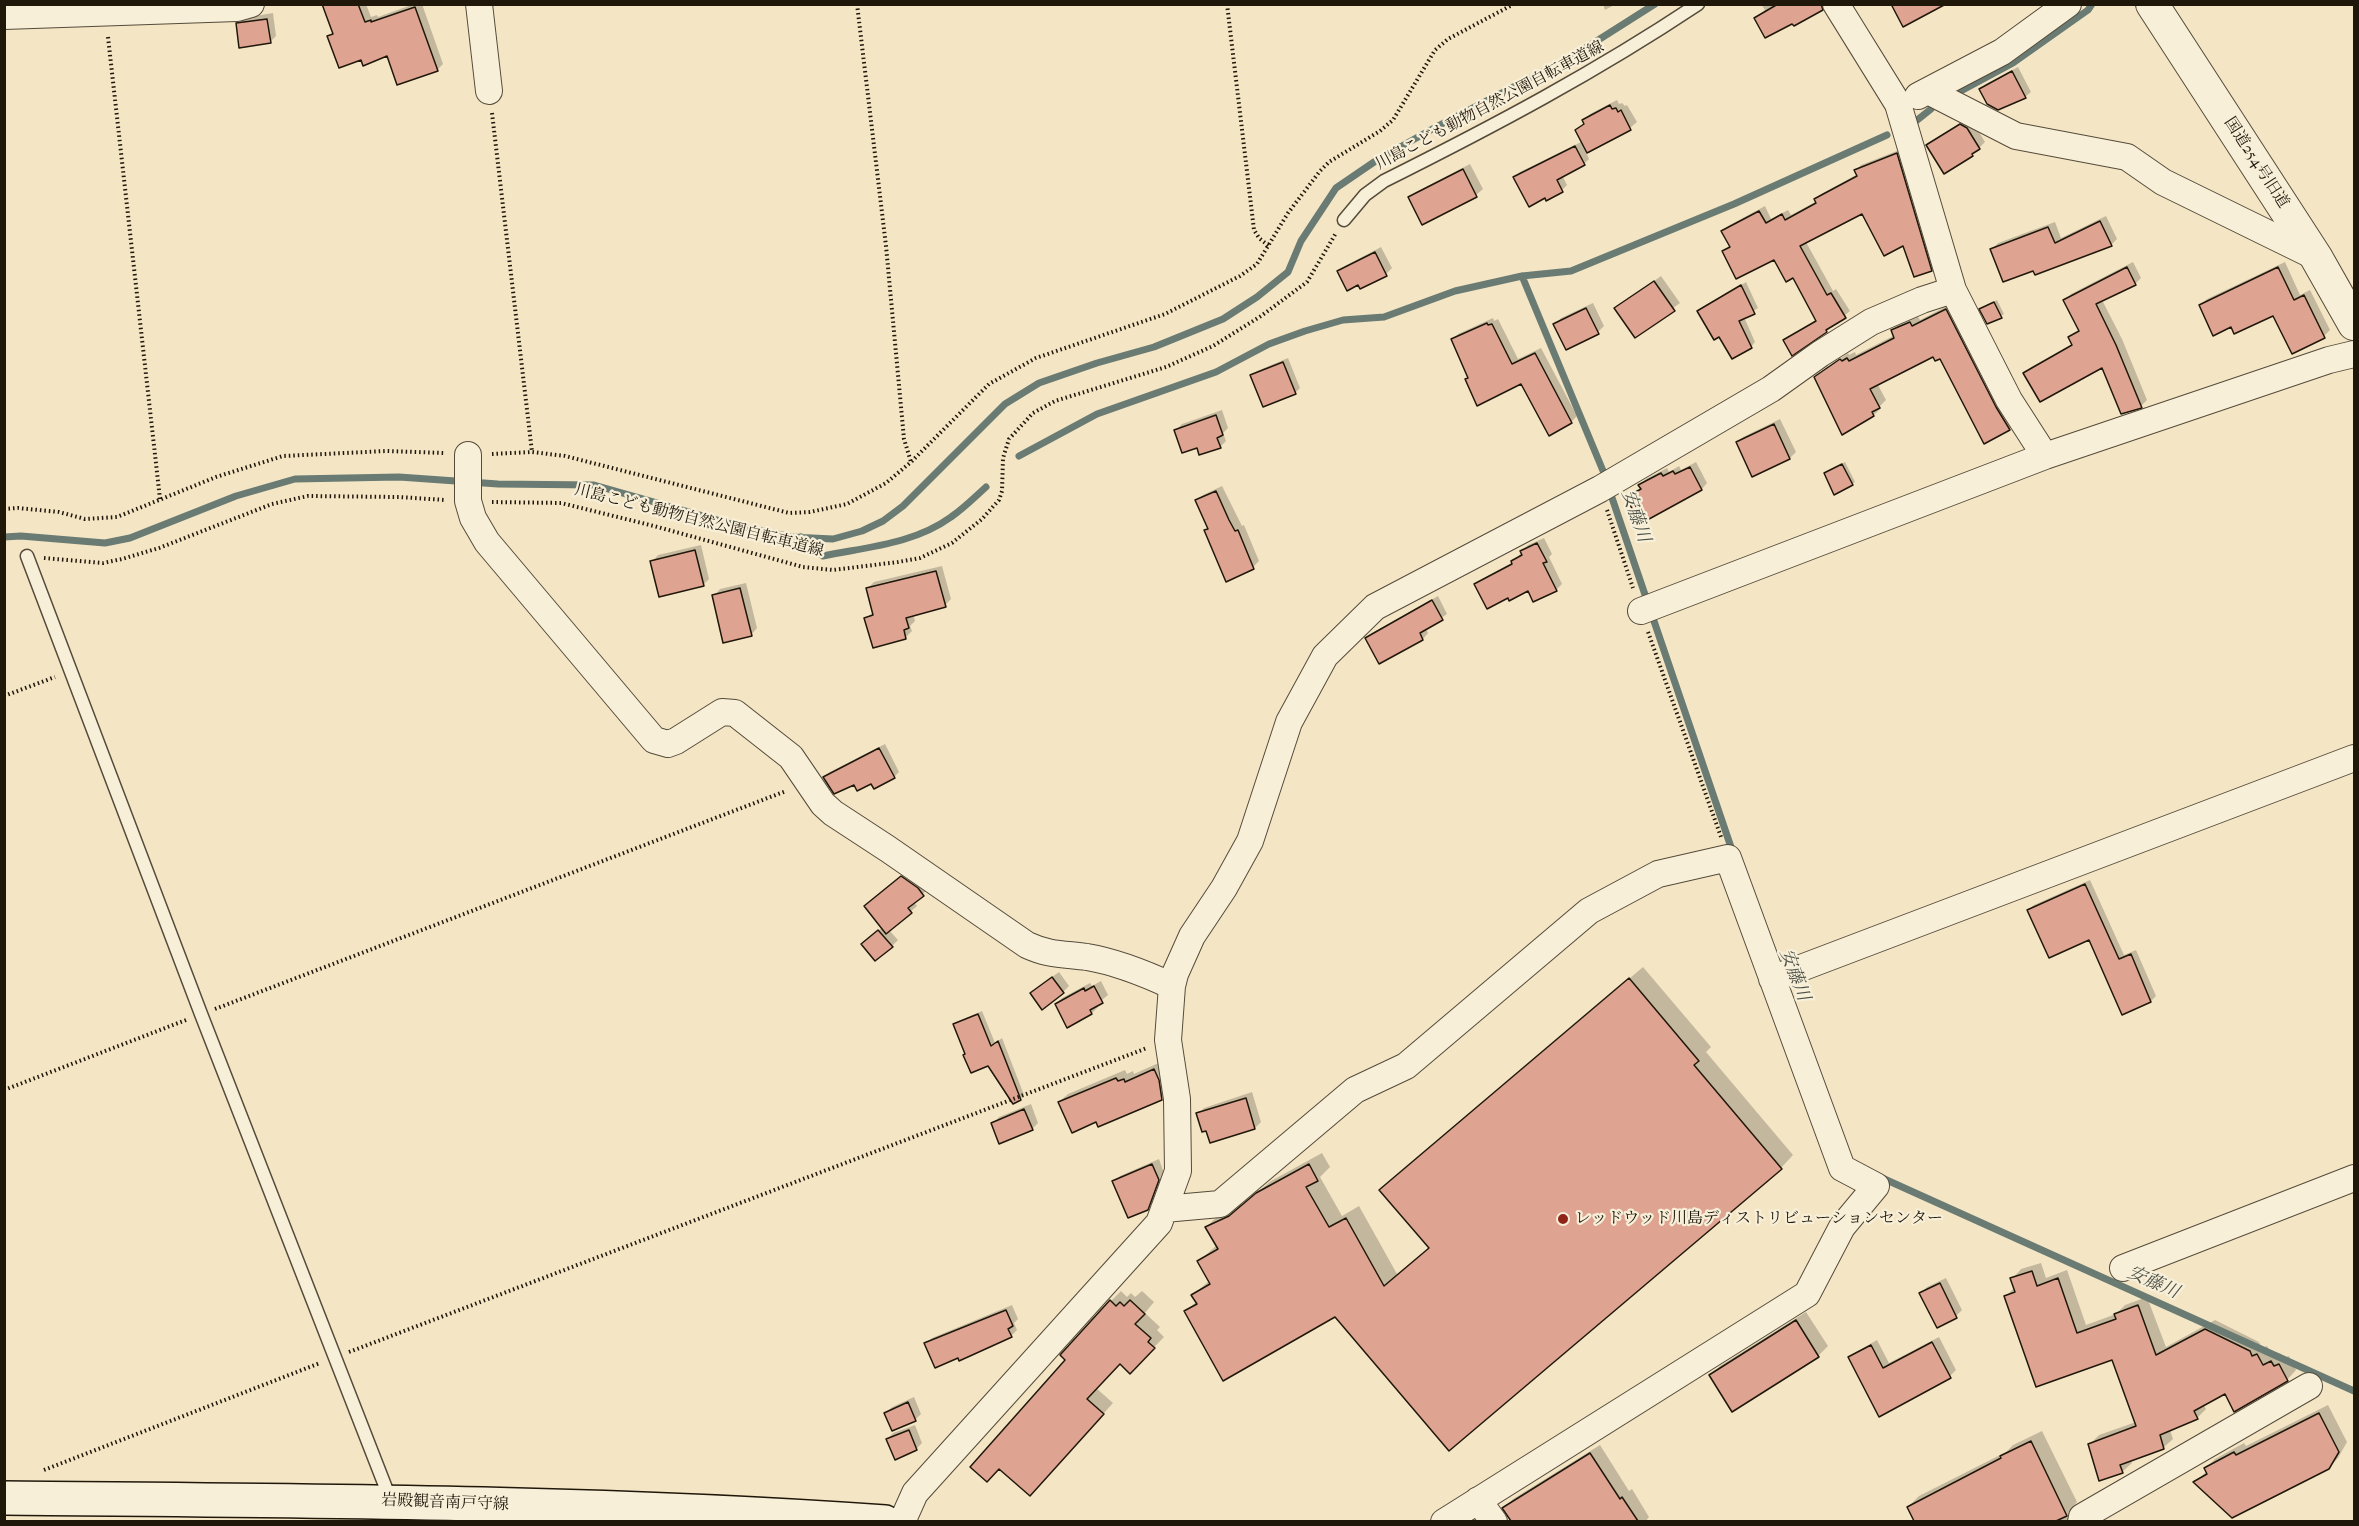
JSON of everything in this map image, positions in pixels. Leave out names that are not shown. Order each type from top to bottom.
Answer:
[{"type":"main road","name":"岩殿観音南戸守線","points":[[4,1498],[395,1511],[683,1512],[885,1521]]},
{"type":"street","points":[[4,16],[237,8],[251,4]]},
{"type":"street","points":[[479,4],[489,91]]},
{"type":"street","points":[[1836,4],[1898,104],[1953,290],[2009,400],[2045,456]]},
{"type":"street","points":[[1898,104],[1930,92],[2002,52],[2068,4]]},
{"type":"street","name":"国道254号旧道","points":[[2152,4],[2316,258],[2355,324]]},
{"type":"street","points":[[1930,92],[2016,136],[2127,157],[2163,182],[2316,258]]},
{"type":"street","points":[[902,1521],[915,1493],[1159,1223],[1178,1171],[1177,1099],[1168,1040],[1172,986],[1184,951],[1250,841],[1289,722],[1325,656],[1375,608],[1600,489],[1771,389],[1820,354],[1871,322],[1922,300],[1953,290]]},
{"type":"street","points":[[1641,611],[2045,456],[2329,360],[2355,354]]},
{"type":"street","points":[[468,461],[468,500],[473,518],[498,558],[654,740],[668,744],[722,712],[735,713],[791,757],[824,804],[833,813],[1028,945],[1043,953],[1087,957],[1135,969],[1172,986]]},
{"type":"street","points":[[1772,979],[2355,758]]},
{"type":"street","points":[[1164,1209],[1220,1204],[1355,1090],[1406,1066],[1589,911],[1658,874],[1728,858],[1842,1168],[1876,1186],[1842,1227],[1807,1294],[1444,1521]]},
{"type":"street","points":[[2123,1268],[2355,1179]]},
{"type":"street","points":[[2081,1521],[2082,1517],[2309,1386]]},
{"type":"street","points":[[1478,1500],[1494,1521]]},
{"type":"street","points":[[649,1521],[683,1512]]},
{"type":"lane","name":"川島こども動物自然公園自転車道線","points":[[1344,220],[1365,195],[1384,181],[1546,98],[1621,54],[1698,4]]},
{"type":"lane","points":[[27,556],[201,1014],[395,1511]]},
{"type":"path","points":[[857,4],[886,246],[904,439],[910,462]]},
{"type":"path","points":[[1227,4],[1254,230],[1258,238],[1269,246]]},
{"type":"path","points":[[4,509],[59,512],[85,519],[117,517],[216,477],[283,456],[387,452],[468,461],[532,452],[565,456],[789,513],[810,512],[847,504],[886,483],[988,384],[1036,358],[1165,314],[1221,287],[1257,264],[1288,213],[1320,171],[1329,162],[1380,131],[1393,120],[1435,50],[1448,39],[1514,4]]},
{"type":"path","points":[[105,12],[160,499]]},
{"type":"path","points":[[489,91],[532,452]]},
{"type":"path","name":"川島こども動物自然公園自転車道線","points":[[27,556],[104,563],[159,548],[272,504],[308,496],[399,496],[561,503],[614,515],[803,567],[822,570],[920,558],[952,543],[982,519],[999,500],[1002,491],[1003,458],[1009,439],[1033,413],[1055,401],[1166,367],[1213,346],[1261,316],[1307,282],[1344,220]]},
{"type":"path","points":[[1600,489],[1728,858]]},
{"type":"path","points":[[4,696],[70,671]]},
{"type":"path","points":[[4,1090],[810,782]]},
{"type":"path","points":[[38,1473],[335,1357],[1168,1040]]},
{"type":"building","points":[[322,4],[358,4],[365,22],[415,7],[438,71],[397,85],[387,56],[363,66],[361,60],[339,68],[327,36],[333,34]]},
{"type":"building","points":[[1778,4],[1821,4],[1823,10],[1794,26],[1792,24],[1765,38],[1754,18]]},
{"type":"building","points":[[1891,4],[1946,4],[1903,27]]},
{"type":"building","points":[[267,19],[271,43],[239,48],[236,23]]},
{"type":"building","points":[[2012,71],[2026,98],[1998,110],[1987,104],[1979,89]]},
{"type":"building","points":[[1610,105],[1618,112],[1621,110],[1631,130],[1587,153],[1575,130],[1584,124],[1582,120]]},
{"type":"building","points":[[1960,124],[1967,128],[1980,149],[1944,174],[1926,145]]},
{"type":"building","points":[[1575,146],[1585,165],[1557,180],[1563,192],[1529,207],[1513,177]]},
{"type":"building","points":[[1897,153],[1932,271],[1914,277],[1903,246],[1884,256],[1862,214],[1800,246],[1827,295],[1831,293],[1846,318],[1792,356],[1783,340],[1816,321],[1793,278],[1786,282],[1774,260],[1736,279],[1722,251],[1730,247],[1721,231],[1759,211],[1766,223],[1782,214],[1785,220],[1816,203],[1814,199],[1857,176],[1854,170]]},
{"type":"building","points":[[1463,169],[1477,197],[1422,225],[1408,197]]},
{"type":"building","points":[[2100,221],[2112,246],[2035,275],[2033,271],[2003,282],[1990,249],[2048,227],[2055,243]]},
{"type":"building","points":[[1375,252],[1387,276],[1360,289],[1358,285],[1347,291],[1337,271]]},
{"type":"building","points":[[2127,267],[2136,285],[2096,304],[2142,408],[2121,414],[2102,368],[2040,402],[2023,373],[2072,345],[2068,337],[2079,331],[2063,300]]},
{"type":"building","points":[[2278,267],[2294,300],[2304,295],[2325,338],[2292,354],[2273,316],[2234,334],[2231,327],[2213,336],[2199,305]]},
{"type":"building","points":[[1654,281],[1675,311],[1635,338],[1614,308]]},
{"type":"building","points":[[1741,285],[1755,314],[1739,321],[1752,348],[1732,359],[1719,337],[1714,340],[1697,311]]},
{"type":"building","points":[[1994,302],[2002,318],[1987,324],[1979,309]]},
{"type":"building","points":[[1586,308],[1599,334],[1566,350],[1553,324]]},
{"type":"building","points":[[1946,309],[2010,430],[1984,444],[1940,359],[1935,361],[1933,357],[1870,389],[1880,408],[1872,412],[1874,416],[1842,435],[1814,377],[1840,359],[1842,361],[1847,358],[1849,361],[1894,338],[1891,330],[1910,322],[1912,326]]},
{"type":"building","points":[[1487,323],[1492,324],[1512,364],[1535,353],[1572,423],[1549,436],[1521,384],[1477,406],[1451,339]]},
{"type":"building","points":[[1283,362],[1296,394],[1263,407],[1250,375]]},
{"type":"building","points":[[1216,415],[1223,435],[1217,438],[1221,448],[1199,455],[1197,448],[1182,453],[1174,430]]},
{"type":"building","points":[[1774,424],[1790,459],[1752,477],[1736,442]]},
{"type":"building","points":[[1842,464],[1853,485],[1834,495],[1824,473]]},
{"type":"building","points":[[1690,467],[1702,490],[1640,524],[1626,497],[1641,489],[1638,485],[1661,473],[1663,476],[1673,471],[1675,474]]},
{"type":"building","points":[[1216,491],[1235,531],[1238,530],[1254,569],[1226,582],[1204,530],[1208,529],[1195,500]]},
{"type":"building","points":[[1537,543],[1547,562],[1543,563],[1557,591],[1533,602],[1528,591],[1487,609],[1474,584],[1512,564],[1511,561],[1522,555],[1520,551]]},
{"type":"building","points":[[695,550],[704,586],[659,597],[650,561]]},
{"type":"building","points":[[936,571],[946,607],[906,618],[909,628],[904,630],[906,639],[873,648],[864,618],[873,615],[866,588]]},
{"type":"building","points":[[740,588],[752,636],[723,643],[712,595]]},
{"type":"building","points":[[1432,600],[1443,620],[1420,633],[1423,640],[1379,664],[1365,638]]},
{"type":"building","points":[[879,748],[895,778],[874,789],[871,784],[857,791],[854,785],[834,794],[823,777]]},
{"type":"building","points":[[901,876],[918,888],[924,896],[908,908],[912,913],[886,934],[864,906]]},
{"type":"building","points":[[2085,884],[2119,959],[2131,954],[2151,1002],[2122,1015],[2089,940],[2049,958],[2027,910]]},
{"type":"building","points":[[878,930],[893,947],[875,961],[861,944]]},
{"type":"building","points":[[1052,977],[1064,993],[1042,1010],[1030,993]]},
{"type":"building","name":"レッドウッド川島ディストリビューションセンター","points":[[1629,978],[1699,1061],[1694,1065],[1782,1169],[1449,1451],[1335,1317],[1223,1381],[1184,1311],[1197,1304],[1191,1295],[1210,1284],[1197,1261],[1218,1249],[1205,1227],[1229,1216],[1256,1193],[1309,1164],[1318,1181],[1306,1187],[1329,1227],[1346,1218],[1384,1286],[1429,1248],[1379,1190]]},
{"type":"building","points":[[1094,986],[1103,1003],[1090,1010],[1092,1014],[1067,1028],[1055,1004],[1084,988],[1085,991]]},
{"type":"building","points":[[978,1014],[991,1046],[998,1041],[1021,1100],[1013,1104],[988,1066],[971,1073],[963,1055],[965,1054],[953,1024]]},
{"type":"building","points":[[1154,1069],[1159,1080],[1162,1100],[1098,1127],[1096,1122],[1072,1133],[1058,1102],[1116,1078],[1118,1081],[1124,1079],[1125,1082]]},
{"type":"building","points":[[1246,1098],[1255,1129],[1210,1143],[1206,1131],[1202,1132],[1196,1113]]},
{"type":"building","points":[[1024,1109],[1033,1130],[999,1144],[991,1123]]},
{"type":"building","points":[[1152,1164],[1159,1180],[1148,1210],[1128,1218],[1112,1181]]},
{"type":"building","points":[[2032,1271],[2037,1286],[2058,1278],[2077,1333],[2116,1319],[2114,1314],[2138,1305],[2156,1355],[2205,1329],[2250,1351],[2252,1356],[2257,1354],[2263,1365],[2271,1361],[2274,1366],[2279,1364],[2288,1381],[2234,1412],[2225,1394],[2194,1411],[2198,1419],[2160,1435],[2164,1449],[2120,1465],[2123,1473],[2099,1481],[2088,1444],[2136,1426],[2112,1360],[2036,1387],[2004,1296],[2015,1292],[2010,1278]]},
{"type":"building","points":[[1940,1283],[1957,1318],[1937,1328],[1919,1293]]},
{"type":"building","points":[[1110,1300],[1116,1306],[1120,1302],[1124,1306],[1130,1300],[1145,1314],[1135,1324],[1151,1338],[1148,1342],[1155,1348],[1130,1374],[1120,1364],[1087,1399],[1104,1414],[1030,1496],[999,1469],[987,1482],[970,1467],[1065,1360],[1060,1355]]},
{"type":"building","points":[[1006,1310],[1013,1326],[1008,1329],[1012,1337],[959,1361],[958,1358],[935,1368],[924,1343]]},
{"type":"building","points":[[1796,1320],[1819,1357],[1732,1412],[1709,1375]]},
{"type":"building","points":[[1932,1342],[1951,1378],[1879,1417],[1848,1357],[1871,1345],[1883,1368]]},
{"type":"building","points":[[908,1402],[916,1421],[892,1431],[884,1413]]},
{"type":"building","points":[[2319,1413],[2339,1452],[2329,1469],[2232,1518],[2193,1482],[2207,1474],[2204,1468],[2234,1452],[2236,1455]]},
{"type":"building","points":[[909,1430],[917,1450],[895,1460],[886,1439]]},
{"type":"building","points":[[2031,1441],[2067,1516],[2056,1521],[1914,1521],[1907,1507]]},
{"type":"building","points":[[1590,1453],[1620,1499],[1622,1497],[1638,1521],[1511,1521],[1502,1508]]},
{"type":"waterway","points":[[4,537],[21,536],[105,543],[130,538],[236,496],[295,479],[399,477],[498,484],[594,485],[735,525],[791,537],[833,539],[862,531],[883,521],[903,506],[1005,404],[1039,383],[1154,347],[1223,319],[1257,297],[1288,272],[1301,241],[1336,188],[1377,160],[1436,127],[1573,56],[1655,4]]},
{"type":"waterway","points":[[1959,92],[2013,63],[2088,10],[2092,4]]},
{"type":"waterway","points":[[1916,121],[1931,109]]},
{"type":"waterway","points":[[1019,456],[1097,414],[1216,372],[1269,344],[1343,320],[1384,317],[1455,291],[1522,276],[1571,271],[1734,204],[1887,135]]},
{"type":"waterway","name":"安藤川","points":[[1522,276],[1606,478]]},
{"type":"waterway","points":[[801,537],[823,556],[906,539],[937,526],[951,517],[986,487]]},
{"type":"waterway","name":"安藤川","points":[[1609,489],[1733,853]]},
{"type":"waterway","name":"安藤川","points":[[1880,1177],[2354,1391]]},
{"type":"place","name":"レッドウッド川島ディストリビューションセンター","points":[[1563,1219]]}]
